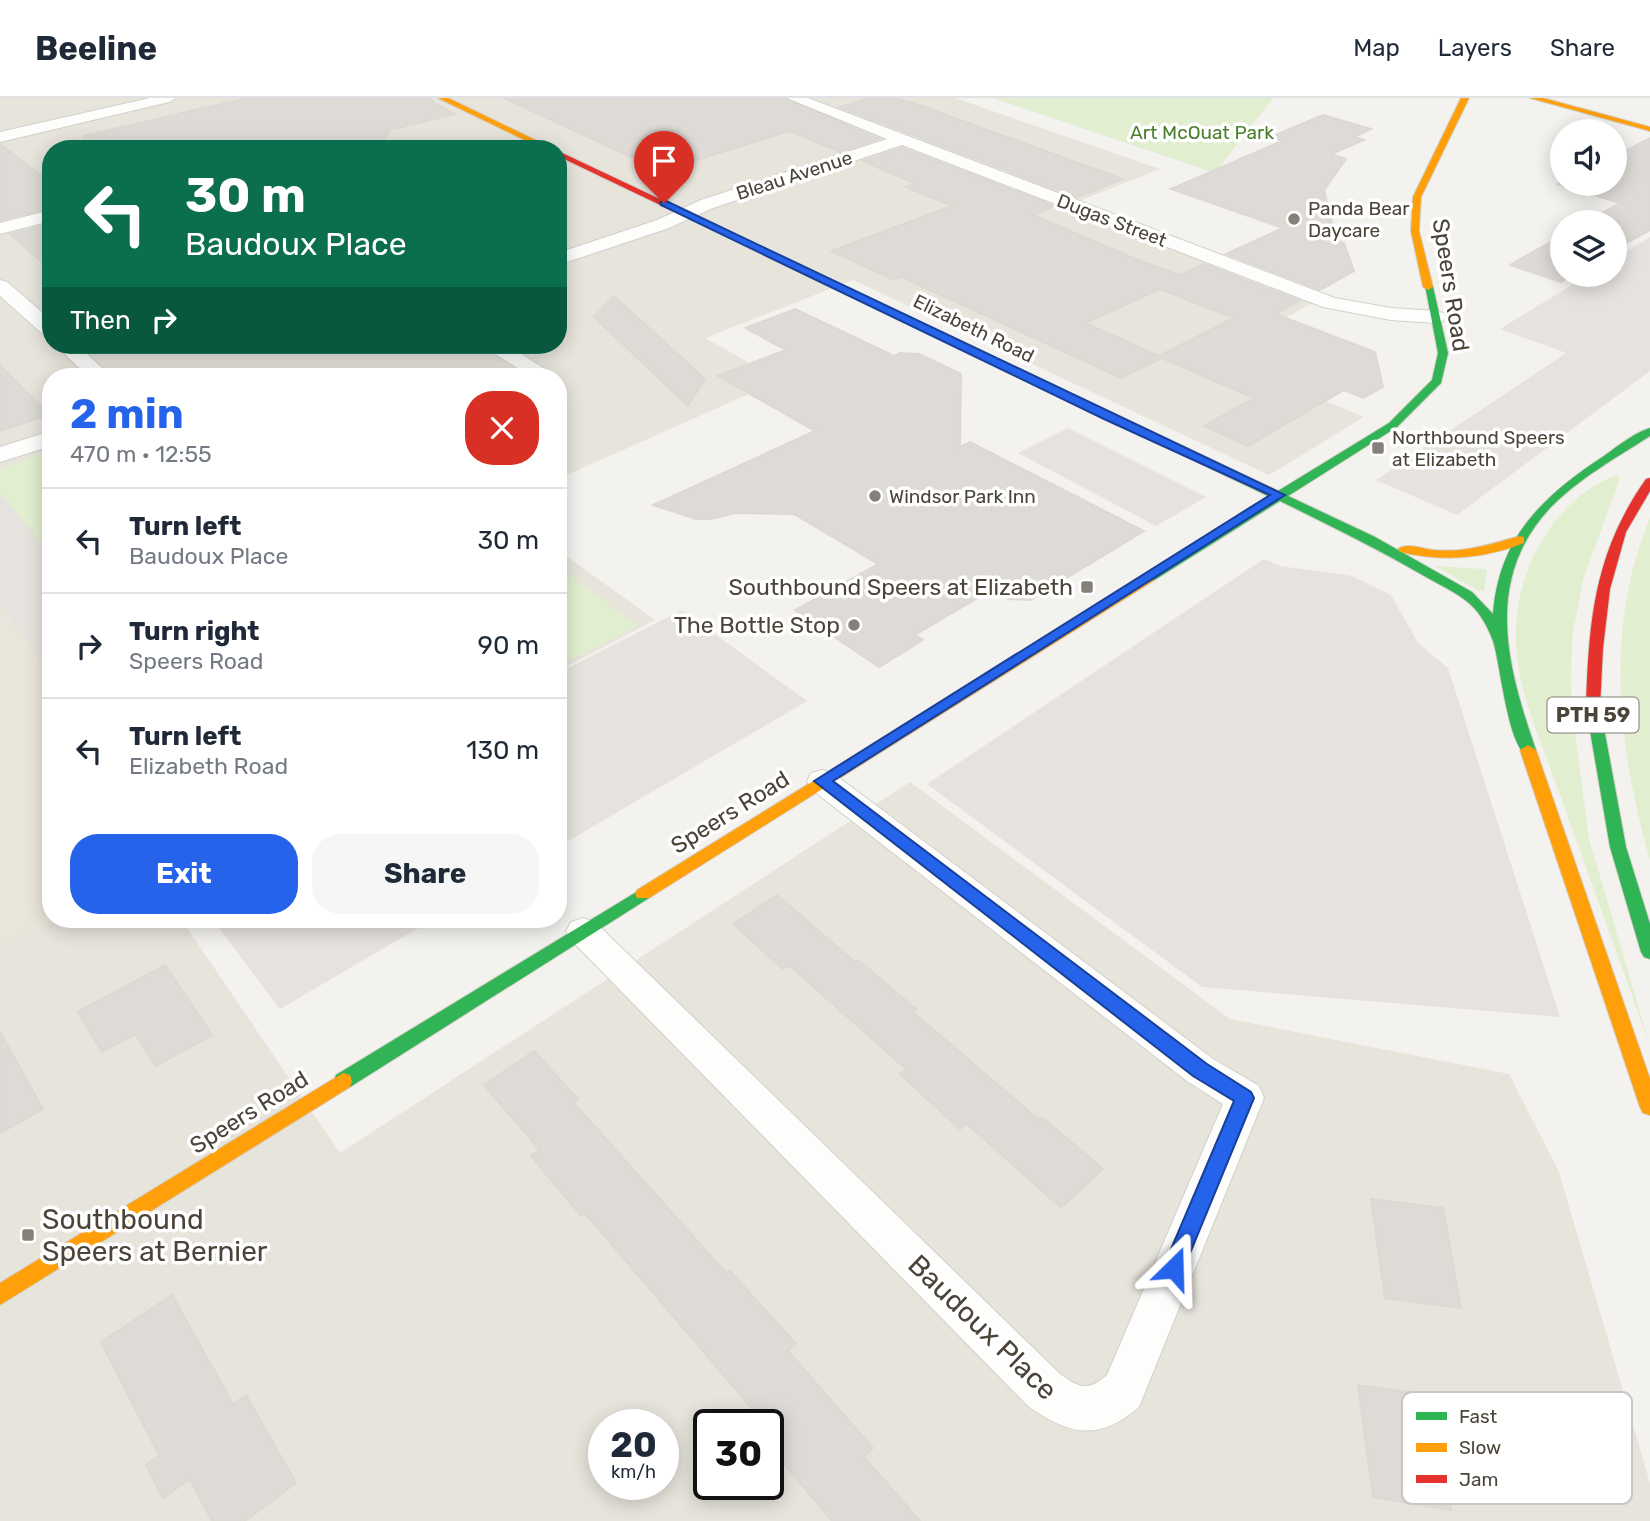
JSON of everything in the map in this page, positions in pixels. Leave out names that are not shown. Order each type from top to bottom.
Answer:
[{"type":"street","points":[[94,98],[114,110]]},
{"type":"street","points":[[0,137],[169,98]]},
{"type":"street","points":[[442,98],[531,140]]},
{"type":"street","name":"Dugas Street","points":[[794,98],[1330,303],[1391,314],[1436,317]]},
{"type":"street","name":"Speers Road","points":[[0,1295],[1393,425],[1437,382],[1443,353],[1415,231],[1417,197],[1465,98]]},
{"type":"street","points":[[1534,98],[1650,129]]},
{"type":"street","points":[[1589,98],[1650,113]]},
{"type":"street","name":"Bleau Avenue","points":[[567,256],[904,139]]},
{"type":"street","name":"Elizabeth Road","points":[[567,157],[1371,540]]},
{"type":"street","points":[[0,229],[42,217]]},
{"type":"street","points":[[0,286],[42,323]]},
{"type":"street","points":[[75,354],[91,368]]},
{"type":"street","points":[[509,354],[531,368]]},
{"type":"street","points":[[1650,431],[1570,486],[1531,523],[1506,572],[1500,597],[1499,640],[1506,680],[1621,1029],[1650,1107]]},
{"type":"street","points":[[0,455],[42,441]]},
{"type":"street","name":"PTH 59","points":[[1650,482],[1635,500],[1611,552],[1595,638],[1593,717],[1618,847],[1650,952]]},
{"type":"street","points":[[1371,540],[1411,551],[1465,558],[1498,551],[1520,540]]},
{"type":"street","points":[[1371,540],[1467,595],[1486,613],[1499,640]]},
{"type":"street","name":"Baudoux Place","points":[[583,932],[1044,1390],[1076,1410],[1096,1410],[1111,1403],[1123,1391],[1245,1098],[1200,1070],[822,781]]},
{"type":"shaded area","points":[[0,98],[955,98],[1160,169],[1064,207],[1313,303],[1215,355],[1364,417],[1269,475],[853,280],[705,338],[780,380],[567,475],[567,368],[42,368],[42,928],[187,928],[340,1153],[910,782],[1230,1019],[1509,1074],[1559,1172],[1623,1392],[1402,1392],[1402,1504],[1632,1504],[1632,1421],[1650,1483],[1650,1521],[0,1521]]},
{"type":"shaded area","points":[[1650,237],[1650,371],[1457,515],[1376,480],[1566,353],[1500,329],[1568,287],[1627,287],[1627,251]]},
{"type":"shaded area","points":[[1068,428],[1206,497],[1156,526],[1018,453]]},
{"type":"shaded area","points":[[0,493],[42,544],[42,924],[0,945]]},
{"type":"shaded area","points":[[0,493],[42,544],[42,662],[0,604]]},
{"type":"shaded area","points":[[567,556],[655,620],[567,666]]},
{"type":"shaded area","points":[[1264,559],[1280,566],[1352,576],[1391,595],[1418,643],[1448,668],[1560,1017],[1202,987],[927,784]]},
{"type":"shaded area","points":[[682,610],[807,701],[567,842],[567,668]]},
{"type":"shaded area","points":[[219,928],[419,928],[280,1009]]},
{"type":"green space","name":"Art McOuat Park","points":[[993,98],[1273,98],[1215,173]]},
{"type":"green space","points":[[42,454],[42,544],[0,493],[0,470]]},
{"type":"green space","points":[[1616,475],[1620,478],[1583,580],[1572,638],[1571,685],[1589,839],[1650,1046],[1525,697],[1517,657],[1517,612],[1522,587],[1542,540],[1574,501],[1594,486]]},
{"type":"green space","points":[[1650,518],[1650,860],[1630,775],[1624,732],[1621,645],[1635,559]]},
{"type":"green space","points":[[1434,566],[1484,569],[1487,571],[1484,591],[1480,591]]},
{"type":"green space","points":[[567,573],[638,626],[567,662]]},
{"type":"building","points":[[247,98],[430,98],[435,104],[455,114],[391,128],[385,140],[84,140],[84,136]]},
{"type":"building","points":[[504,98],[785,98],[879,139],[840,152],[790,131],[661,171]]},
{"type":"building","points":[[870,98],[893,98],[916,104],[1123,179],[1077,197],[840,107]]},
{"type":"building","points":[[1323,115],[1371,129],[1354,137],[1364,140],[1331,154],[1346,159],[1324,190],[1336,240],[1344,243],[1354,271],[1320,290],[1226,254],[1283,228],[1171,189],[1282,141],[1271,137]]},
{"type":"building","points":[[1650,138],[1650,230],[1627,242],[1627,210],[1607,210],[1620,203],[1597,196],[1627,196],[1627,150]]},
{"type":"building","points":[[0,144],[42,176],[42,210],[0,220]]},
{"type":"building","points":[[902,148],[1054,206],[1033,215],[1143,262],[1179,275],[1204,264],[1299,301],[1275,314],[1375,352],[1383,387],[1363,398],[1344,390],[1248,446],[1204,426],[1254,398],[1162,358],[1121,378],[902,277],[894,280],[831,251],[952,206],[906,187],[916,184],[863,161]],"holes":[[[1160,289],[1234,318],[1159,356],[1085,323]]]},
{"type":"building","points":[[42,226],[42,262],[10,234]]},
{"type":"building","points":[[1550,242],[1550,278],[1510,265]]},
{"type":"building","points":[[614,296],[705,379],[688,406],[594,317]]},
{"type":"building","name":"Windsor Park Inn","points":[[795,309],[894,356],[900,353],[919,354],[961,374],[960,447],[970,442],[1144,531],[1030,600],[1008,599],[991,590],[915,635],[923,640],[879,667],[795,610],[878,564],[794,514],[735,513],[711,519],[696,519],[653,505],[815,431],[718,376],[786,350],[745,328]]},
{"type":"building","points":[[0,365],[42,408],[42,417],[0,431]]},
{"type":"building","points":[[777,895],[855,962],[858,960],[916,1009],[913,1012],[1039,1120],[1042,1117],[1103,1169],[1061,1208],[966,1123],[960,1129],[900,1074],[906,1069],[789,965],[783,969],[733,924]]},
{"type":"building","points":[[165,965],[212,1035],[156,1066],[135,1034],[102,1052],[78,1012]]},
{"type":"building","points":[[0,1032],[43,1109],[0,1133]]},
{"type":"building","points":[[534,1051],[578,1099],[573,1102],[726,1273],[730,1271],[796,1344],[788,1351],[873,1448],[864,1457],[920,1521],[832,1521],[784,1464],[784,1409],[752,1409],[585,1213],[581,1216],[531,1156],[540,1150],[484,1085]]},
{"type":"building","points":[[1371,1199],[1443,1208],[1461,1308],[1385,1298]]},
{"type":"building","points":[[172,1295],[233,1404],[246,1395],[296,1483],[245,1521],[212,1521],[190,1479],[163,1498],[146,1465],[159,1455],[101,1342]]},
{"type":"building","points":[[1358,1385],[1405,1392],[1402,1392],[1402,1502],[1373,1497]]},
{"type":"building","points":[[1415,1504],[1450,1504],[1451,1510]]},
{"type":"traffic: fast","points":[[1148,578],[1393,425],[1437,381],[1443,353],[1428,287]]},
{"type":"traffic: fast","points":[[967,348],[1371,540]]},
{"type":"traffic: fast","points":[[1528,750],[1508,686],[1502,655],[1499,623],[1501,592],[1509,562],[1524,533],[1546,506],[1583,475],[1650,431]]},
{"type":"traffic: fast","points":[[1371,540],[1467,595],[1486,613],[1499,640]]},
{"type":"traffic: fast","points":[[1593,707],[1618,847],[1650,952]]},
{"type":"traffic: fast","points":[[343,1081],[643,894]]},
{"type":"traffic: slow","points":[[442,98],[531,140]]},
{"type":"traffic: slow","points":[[1428,287],[1415,231],[1417,197],[1465,98]]},
{"type":"traffic: slow","points":[[1534,98],[1650,129]]},
{"type":"traffic: slow","points":[[1404,549],[1449,555],[1477,553],[1520,540]]},
{"type":"traffic: slow","points":[[643,894],[1148,578]]},
{"type":"traffic: slow","points":[[1528,750],[1650,1107]]},
{"type":"traffic: slow","points":[[0,1295],[343,1081]]},
{"type":"traffic: jam","points":[[567,157],[967,348]]},
{"type":"traffic: jam","points":[[1593,707],[1598,618],[1610,560],[1633,506],[1650,482]]},
{"type":"place","name":"Panda Bear Daycare","points":[[1294,219]]},
{"type":"place","name":"Northbound Speers at Elizabeth","points":[[1378,448]]},
{"type":"place","name":"Windsor Park Inn","points":[[875,496]]},
{"type":"place","name":"Southbound Speers at Elizabeth","points":[[1087,587]]},
{"type":"place","name":"The Bottle Stop","points":[[854,625]]},
{"type":"place","name":"Southbound Speers at Bernier","points":[[28,1235]]},
{"type":"route","points":[[664,203],[1279,495],[822,781],[1200,1070],[1245,1098],[1174,1268]]}]
